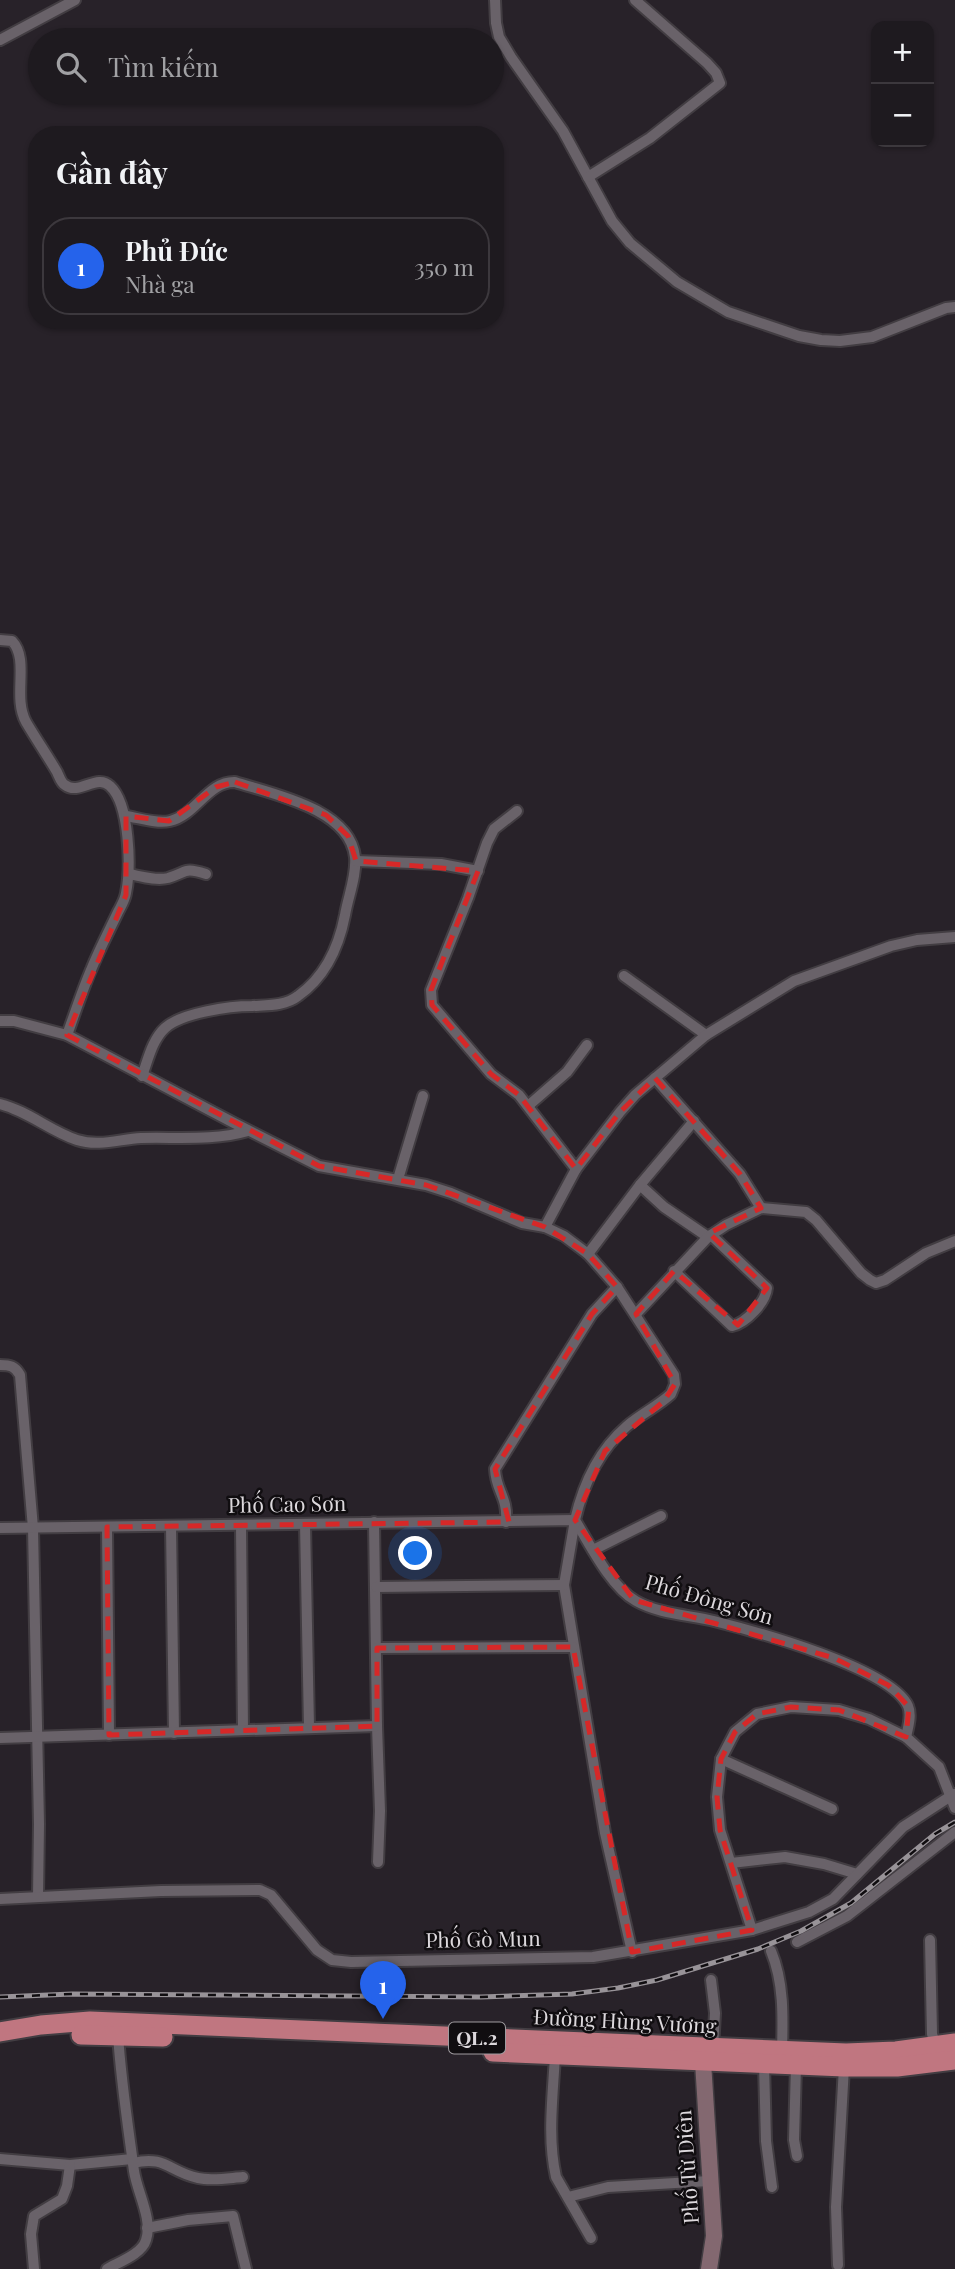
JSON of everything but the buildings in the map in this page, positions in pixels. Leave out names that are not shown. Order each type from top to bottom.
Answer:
[{"type":"highway","name":"Đường Hùng Vương","points":[[0,2032],[90,2021],[708,2055],[764,2064],[897,2067],[955,2060]]},
{"type":"highway","name":"Đường Hùng Vương","points":[[0,2045],[44,2037],[118,2035],[555,2055],[708,2055],[782,2051],[846,2053],[945,2045]]},
{"type":"street","points":[[0,40],[75,0]]},
{"type":"street","points":[[495,0],[497,28]]},
{"type":"street","points":[[588,177],[650,138],[720,83],[718,75],[707,63],[635,0]]},
{"type":"street","points":[[504,45],[563,131],[612,221],[631,243],[677,282],[728,312],[799,336],[840,341],[884,334],[955,306]]},
{"type":"street","points":[[0,640],[12,641],[17,646],[20,657],[19,705],[63,785],[72,788],[107,783],[112,787],[126,816],[129,874],[126,895],[90,970],[67,1035]]},
{"type":"street","points":[[126,816],[169,821],[189,811],[226,781],[235,782],[311,807],[326,815],[348,836],[354,846],[356,861],[341,935],[332,957],[314,981],[297,997],[277,1005],[236,1006],[181,1019],[166,1027],[155,1040],[142,1076]]},
{"type":"street","points":[[517,811],[494,829],[487,843],[431,989],[430,998],[432,1005],[491,1074],[512,1088],[528,1106],[576,1169]]},
{"type":"street","points":[[356,861],[441,864],[478,871]]},
{"type":"street","points":[[129,874],[160,879],[169,878],[184,870],[205,874]]},
{"type":"street","points":[[545,1227],[576,1169],[620,1112],[654,1078],[706,1035],[794,981],[891,946],[918,940],[955,937]]},
{"type":"street","points":[[624,976],[706,1035]]},
{"type":"street","points":[[0,1021],[15,1021],[67,1035],[319,1166],[398,1178],[451,1193],[522,1223],[545,1227],[572,1240],[589,1254],[636,1314],[674,1375],[675,1384],[664,1401],[629,1424],[598,1460],[580,1499],[564,1585],[605,1833],[632,1952]]},
{"type":"street","points":[[528,1106],[567,1072],[587,1045]]},
{"type":"street","points":[[654,1078],[740,1174],[761,1208]]},
{"type":"street","points":[[398,1178],[423,1096]]},
{"type":"street","points":[[0,1104],[14,1107],[62,1133],[88,1143],[145,1138],[214,1138],[248,1131]]},
{"type":"street","points":[[589,1254],[640,1185],[694,1121]]},
{"type":"street","points":[[640,1185],[664,1207],[709,1236],[767,1288],[766,1295],[747,1317],[738,1325],[732,1326],[674,1271]]},
{"type":"street","points":[[636,1314],[709,1236],[761,1208],[806,1212],[861,1273],[876,1283],[926,1253],[955,1241]]},
{"type":"street","points":[[506,1522],[506,1499],[495,1481],[495,1469],[592,1314],[617,1287]]},
{"type":"street","points":[[0,1365],[11,1365],[20,1375],[33,1528],[38,1897]]},
{"type":"street","points":[[593,1550],[661,1516]]},
{"type":"street","name":"Phố Cao Sơn","points":[[0,1528],[575,1520]]},
{"type":"street","name":"Phố Đông Sơn","points":[[575,1520],[621,1588],[634,1600],[646,1606],[713,1620],[767,1636],[834,1658],[865,1672],[888,1685],[909,1707],[906,1737]]},
{"type":"street","points":[[374,1522],[380,1811],[378,1862]]},
{"type":"street","points":[[305,1524],[309,1727]]},
{"type":"street","points":[[170,1525],[174,1733]]},
{"type":"street","points":[[241,1526],[243,1730]]},
{"type":"street","points":[[107,1527],[109,1735]]},
{"type":"street","points":[[376,1587],[564,1585]]},
{"type":"street","points":[[377,1648],[573,1647]]},
{"type":"street","points":[[752,1930],[720,1830],[718,1808],[721,1759],[735,1732],[757,1714],[791,1707],[839,1710],[869,1719],[906,1737],[927,1754],[939,1767],[954,1799]]},
{"type":"street","points":[[0,1738],[377,1726]]},
{"type":"street","points":[[721,1759],[832,1809]]},
{"type":"street","name":"Phố Gò Mun","points":[[0,1899],[161,1891],[260,1890],[271,1895],[317,1950],[332,1960],[351,1962],[593,1957],[752,1930],[809,1912],[833,1899],[904,1827],[954,1799]]},
{"type":"street","points":[[797,1942],[847,1916],[955,1832]]},
{"type":"street","points":[[731,1863],[785,1857],[824,1864],[857,1874]]},
{"type":"street","points":[[930,1940],[932,2034],[945,2045]]},
{"type":"street","points":[[772,1951],[780,1992],[782,2051]]},
{"type":"street","points":[[708,2055],[715,2013],[712,1980]]},
{"type":"street","points":[[107,2269],[141,2249],[146,2240],[121,2078],[118,2035]]},
{"type":"street","points":[[555,2055],[552,2157],[556,2177],[591,2238]]},
{"type":"street","name":"Phố Từ Diên","points":[[708,2055],[709,2180],[713,2236],[709,2269]]},
{"type":"street","points":[[764,2064],[766,2141],[772,2187]]},
{"type":"street","points":[[796,2065],[794,2140],[797,2156]]},
{"type":"street","points":[[838,2265],[836,2207],[844,2067]]},
{"type":"street","points":[[0,2159],[70,2165],[147,2160],[158,2161],[200,2178],[243,2177]]},
{"type":"street","points":[[34,2269],[31,2234],[34,2216],[62,2199],[70,2165]]},
{"type":"street","points":[[568,2197],[607,2187],[709,2180]]},
{"type":"street","points":[[146,2228],[202,2218],[233,2216],[246,2269]]},
{"type":"highlighted area","points":[[235,782],[326,815],[348,836],[356,861],[478,871],[431,990],[432,1005],[491,1074],[519,1095],[576,1169],[620,1112],[655,1078],[740,1174],[761,1208],[709,1233],[767,1288],[738,1325],[674,1271],[636,1314],[675,1384],[664,1401],[605,1451],[575,1520],[634,1600],[834,1658],[888,1685],[909,1707],[906,1737],[839,1710],[791,1707],[757,1714],[735,1732],[721,1759],[717,1797],[720,1830],[752,1930],[632,1952],[573,1647],[377,1648],[377,1726],[109,1735],[107,1527],[509,1522],[495,1469],[592,1314],[617,1287],[588,1254],[545,1227],[426,1185],[319,1166],[67,1035],[126,895],[126,816],[169,821],[216,787]]},
{"type":"railway","points":[[0,1997],[72,1994],[481,1997],[572,1994],[618,1988],[657,1980],[758,1949],[801,1931],[851,1903],[935,1834],[955,1822]]},
{"type":"place","name":"Phủ Đức","points":[[383,2019]]}]
